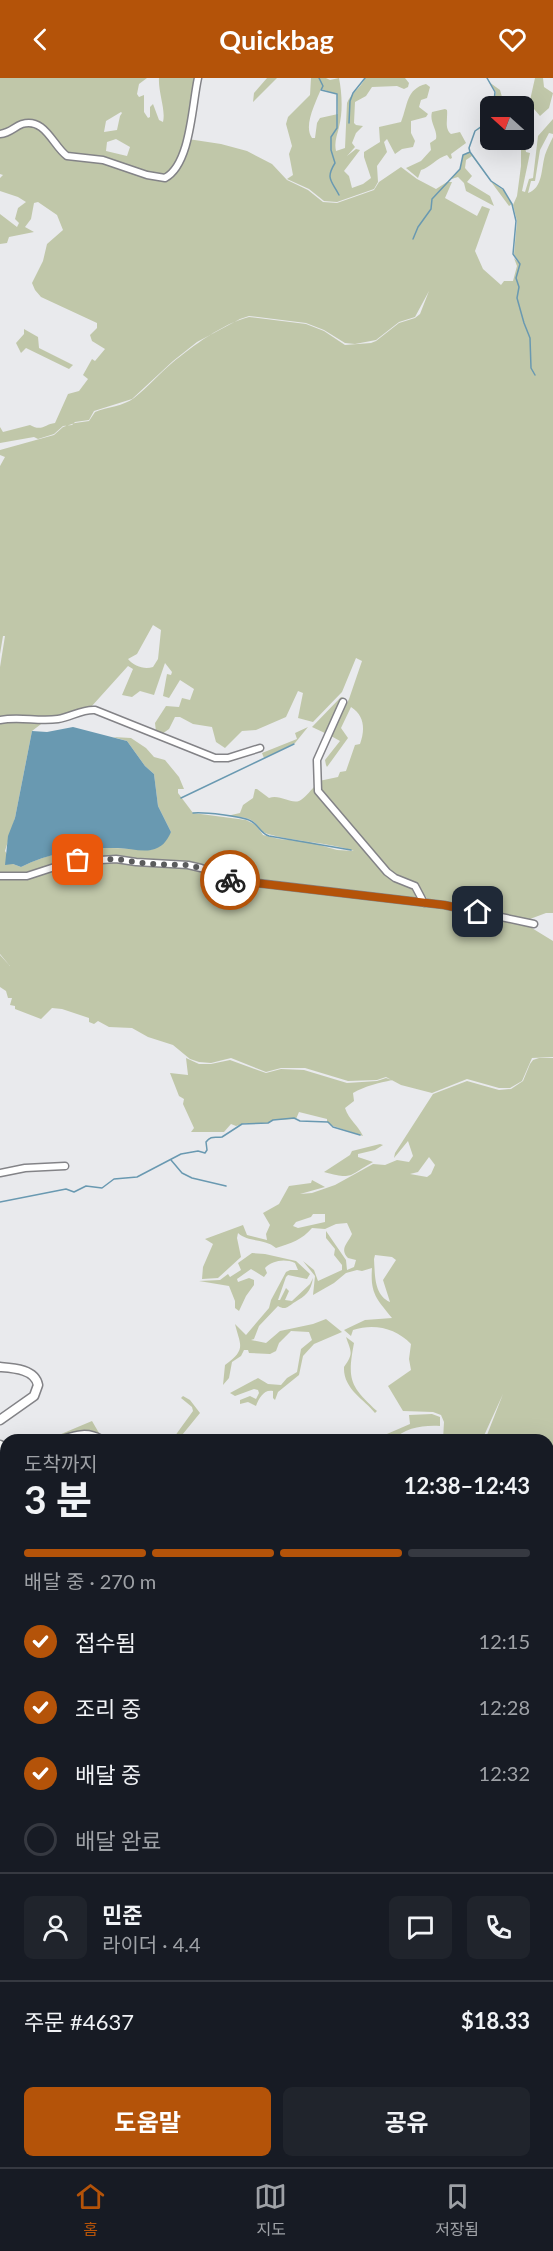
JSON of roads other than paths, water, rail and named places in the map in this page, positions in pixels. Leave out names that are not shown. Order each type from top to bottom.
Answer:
[{"type":"street","points":[[0,134],[12,131],[21,124],[40,125],[68,156],[103,160],[147,175],[165,178],[172,173],[188,139],[198,78]]},
{"type":"street","points":[[343,702],[318,760],[318,791],[387,872],[415,886],[424,903]]},
{"type":"street","points":[[0,720],[58,719],[95,710],[215,758],[228,758],[260,748]]},
{"type":"street","points":[[0,876],[27,876],[70,861],[116,859],[149,864],[188,865],[232,880],[444,905],[534,924]]},
{"type":"street","points":[[0,1173],[25,1168],[65,1167]]},
{"type":"street","points":[[0,1366],[26,1371],[34,1376],[38,1385],[34,1396],[0,1420]]},
{"type":"water","points":[[73,727],[127,741],[145,766],[154,774],[158,806],[171,832],[161,846],[151,850],[106,848],[80,850],[56,854],[21,867],[13,864],[5,865],[8,836],[15,818],[32,731],[47,732]]},
{"type":"waterway","points":[[319,78],[323,86],[321,90],[337,94],[337,128],[331,137],[331,150],[335,163],[330,176],[339,195]]},
{"type":"waterway","points":[[349,123],[350,101],[353,93],[365,78]]},
{"type":"waterway","points":[[413,239],[418,227],[431,209],[432,199],[460,169],[463,155],[470,152],[469,148],[475,131],[482,126],[485,112],[494,101],[495,92],[487,78]]},
{"type":"waterway","points":[[470,152],[491,181],[503,189],[512,204],[516,221],[513,254],[520,264],[516,278],[519,287],[517,298],[530,338],[531,368],[535,375]]},
{"type":"waterway","points":[[181,798],[294,744]]},
{"type":"waterway","points":[[193,813],[246,819],[269,836],[351,850]]},
{"type":"waterway","points":[[0,1202],[66,1189],[74,1192],[86,1186],[102,1188],[114,1179],[137,1177],[181,1154],[198,1151],[205,1153],[206,1142],[210,1138],[222,1137],[242,1124],[268,1123],[273,1120],[294,1118],[300,1121],[328,1122],[333,1127],[360,1135]]},
{"type":"waterway","points":[[171,1160],[182,1173],[192,1178],[226,1186]]}]
